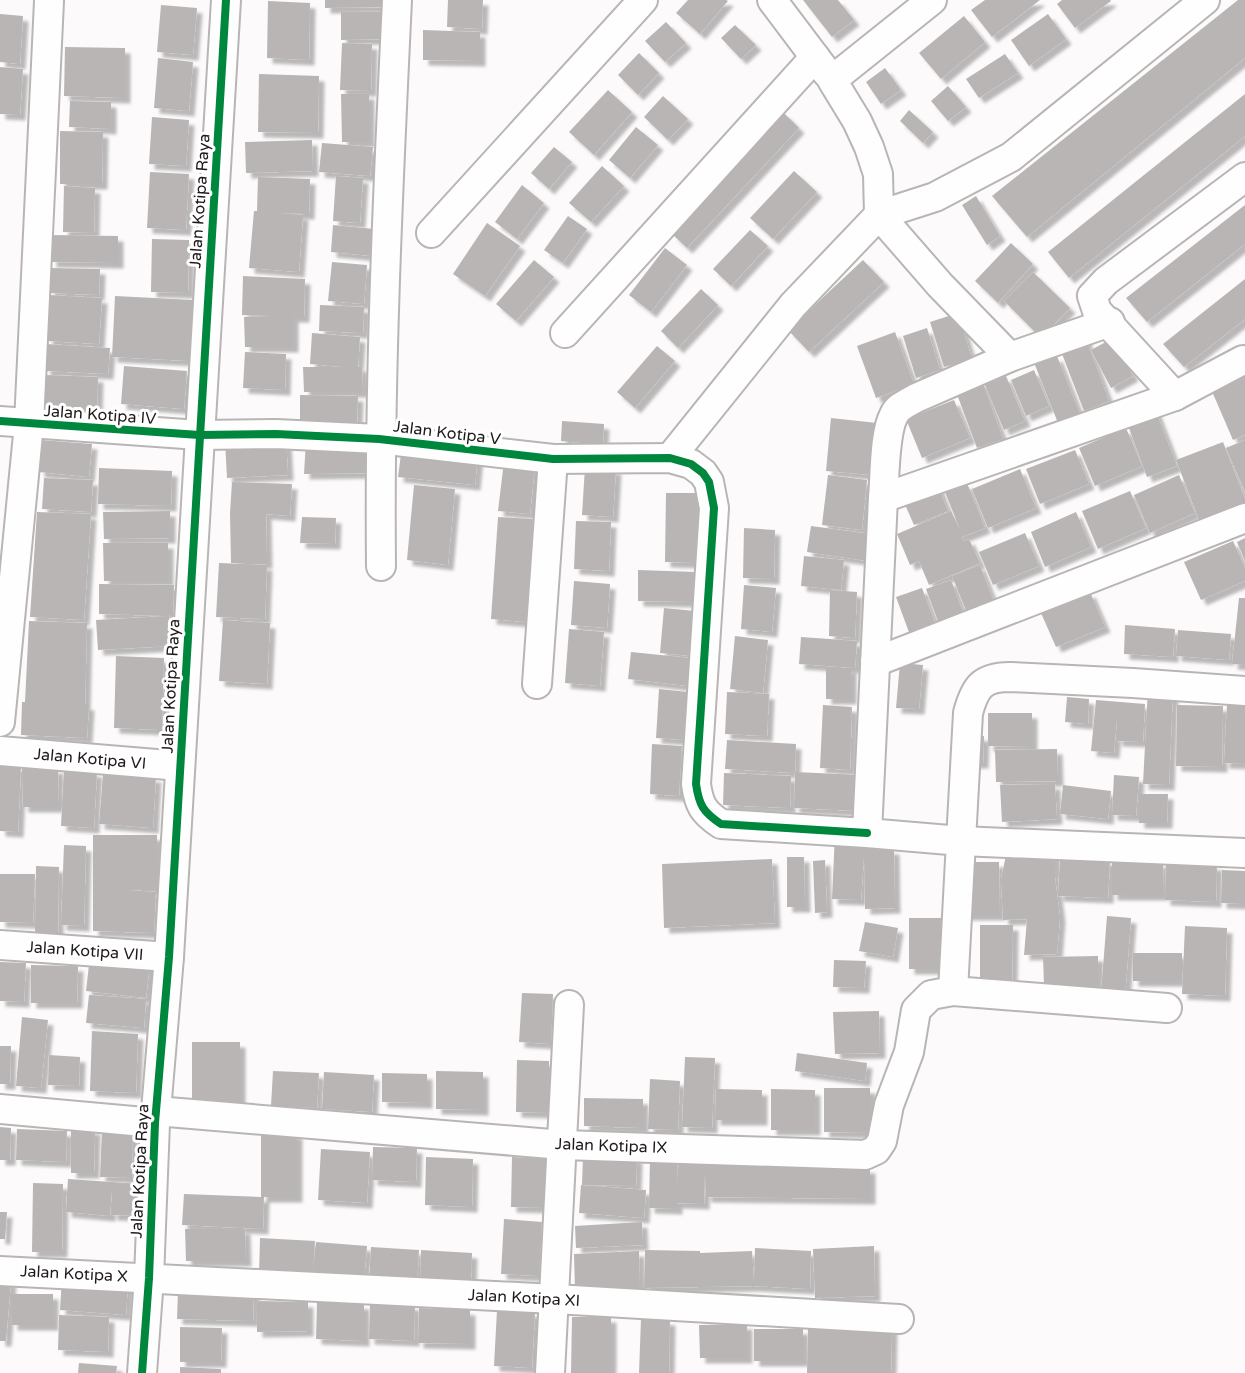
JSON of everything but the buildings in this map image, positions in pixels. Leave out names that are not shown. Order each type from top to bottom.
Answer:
[{"type":"street","name":"Jalan Kotipa Raya","points":[[142,1373],[149,1278],[155,1117],[169,957],[226,0]]},
{"type":"street","points":[[381,566],[379,439],[384,267],[397,0]]},
{"type":"street","points":[[431,233],[643,0]]},
{"type":"street","points":[[772,0],[832,80],[856,120],[869,147],[878,174],[879,215],[940,285],[1010,357]]},
{"type":"street","points":[[832,80],[932,0]]},
{"type":"street","points":[[1205,0],[1011,157],[935,197],[879,215],[793,305],[681,461],[703,473],[709,482],[714,508],[696,784],[699,800],[706,814],[721,824],[867,832],[961,841],[1245,853]]},
{"type":"street","points":[[0,722],[29,424],[49,1]]},
{"type":"street","points":[[565,333],[815,57]]},
{"type":"street","points":[[1175,396],[1110,322],[1097,311],[1092,296],[1098,288],[1245,177]]},
{"type":"street","points":[[867,832],[883,498],[887,446],[894,413],[901,406],[1010,357],[1110,322]]},
{"type":"street","points":[[883,498],[1175,396],[1244,360]]},
{"type":"street","name":"Jalan Kotipa IV","points":[[0,421],[199,435]]},
{"type":"street","name":"Jalan Kotipa V","points":[[199,435],[276,434],[379,439],[553,459],[681,461]]},
{"type":"street","points":[[537,684],[553,459]]},
{"type":"street","points":[[874,662],[1245,518]]},
{"type":"street","points":[[1167,1008],[953,991],[968,713],[974,694],[984,681],[999,677],[1245,691]]},
{"type":"street","name":"Jalan Kotipa VI","points":[[0,751],[180,766]]},
{"type":"street","name":"Jalan Kotipa VII","points":[[0,945],[169,957]]},
{"type":"street","name":"Jalan Kotipa IX","points":[[0,1109],[155,1117],[563,1145],[865,1155],[876,1150],[882,1141],[889,1105],[909,1052],[916,1010],[931,995],[953,991]]},
{"type":"street","points":[[550,1373],[569,1005]]},
{"type":"street","name":"Jalan Kotipa X","points":[[0,1271],[149,1278]]},
{"type":"street","name":"Jalan Kotipa XI","points":[[149,1278],[899,1319]]},
{"type":"cycle path","points":[[142,1373],[149,1278],[155,1123],[169,957],[226,0]]},
{"type":"cycle path","points":[[0,421],[199,435],[276,434],[379,439],[553,459],[670,458],[691,464],[703,473],[709,482],[714,508],[696,784],[700,803],[706,812],[721,824],[867,833]]}]
